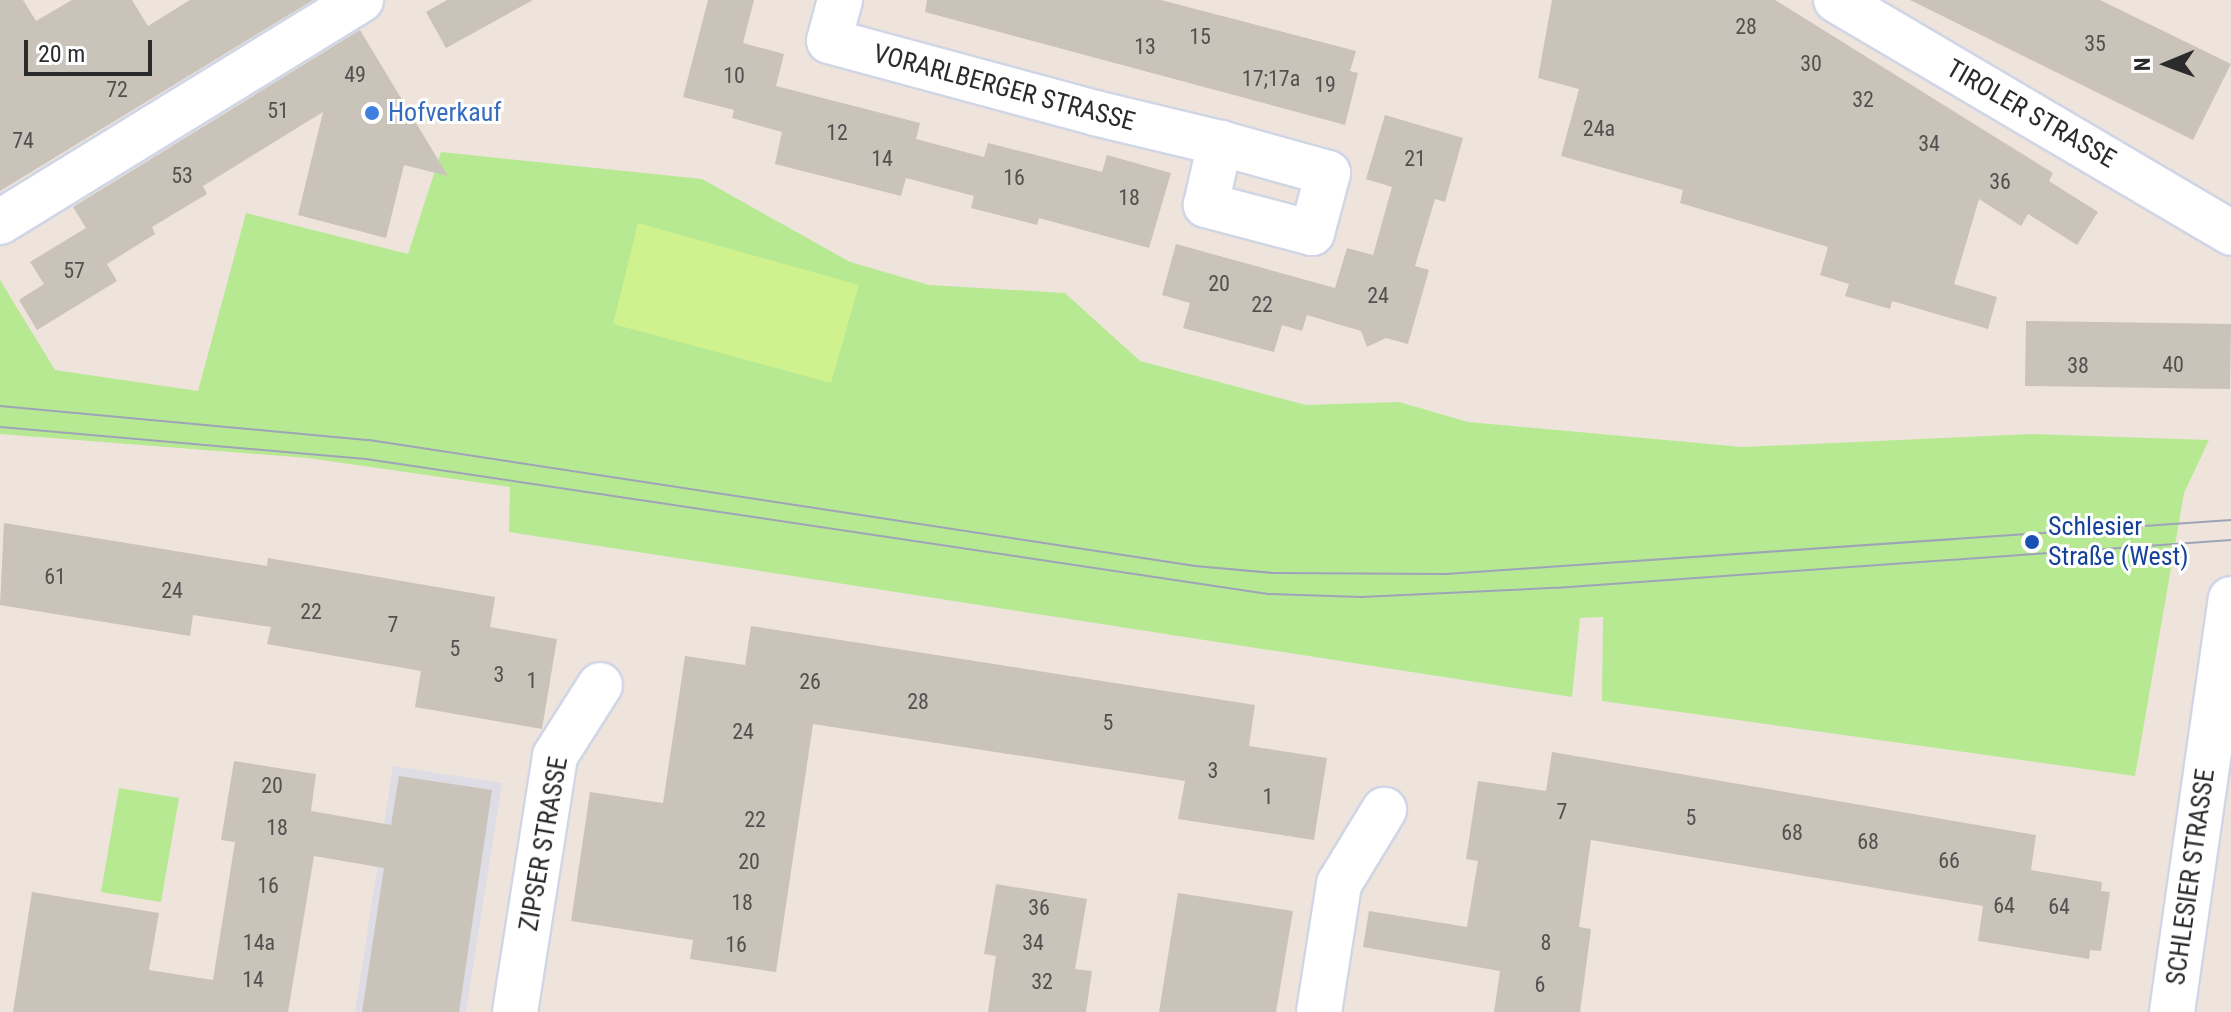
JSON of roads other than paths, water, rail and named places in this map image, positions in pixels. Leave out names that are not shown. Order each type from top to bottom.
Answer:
[{"type":"street","points":[[0,222],[361,0]]},
{"type":"street","name":"VORARLBERGER STRASSE","points":[[840,0],[829,41],[1220,143]]},
{"type":"street","name":"TIROLER STRASSE","points":[[1836,0],[2229,227]]},
{"type":"street","name":"SCHLESIER STRASSE","points":[[2172,1012],[2231,599]]},
{"type":"street","name":"ZIPSER STRASSE","points":[[515,1012],[555,756],[600,685]]},
{"type":"street","points":[[1319,1012],[1339,884],[1384,810]]},
{"type":"tram line","points":[[0,406],[369,440],[1195,566],[1274,573],[1446,574],[2231,520]]},
{"type":"tram line","points":[[0,427],[366,459],[1268,594],[1361,597],[1555,588],[2231,540]]},
{"type":"place","name":"Hofverkauf","points":[[372,113]]},
{"type":"place","name":"Schlesier Straße (West)","points":[[2032,542]]}]
